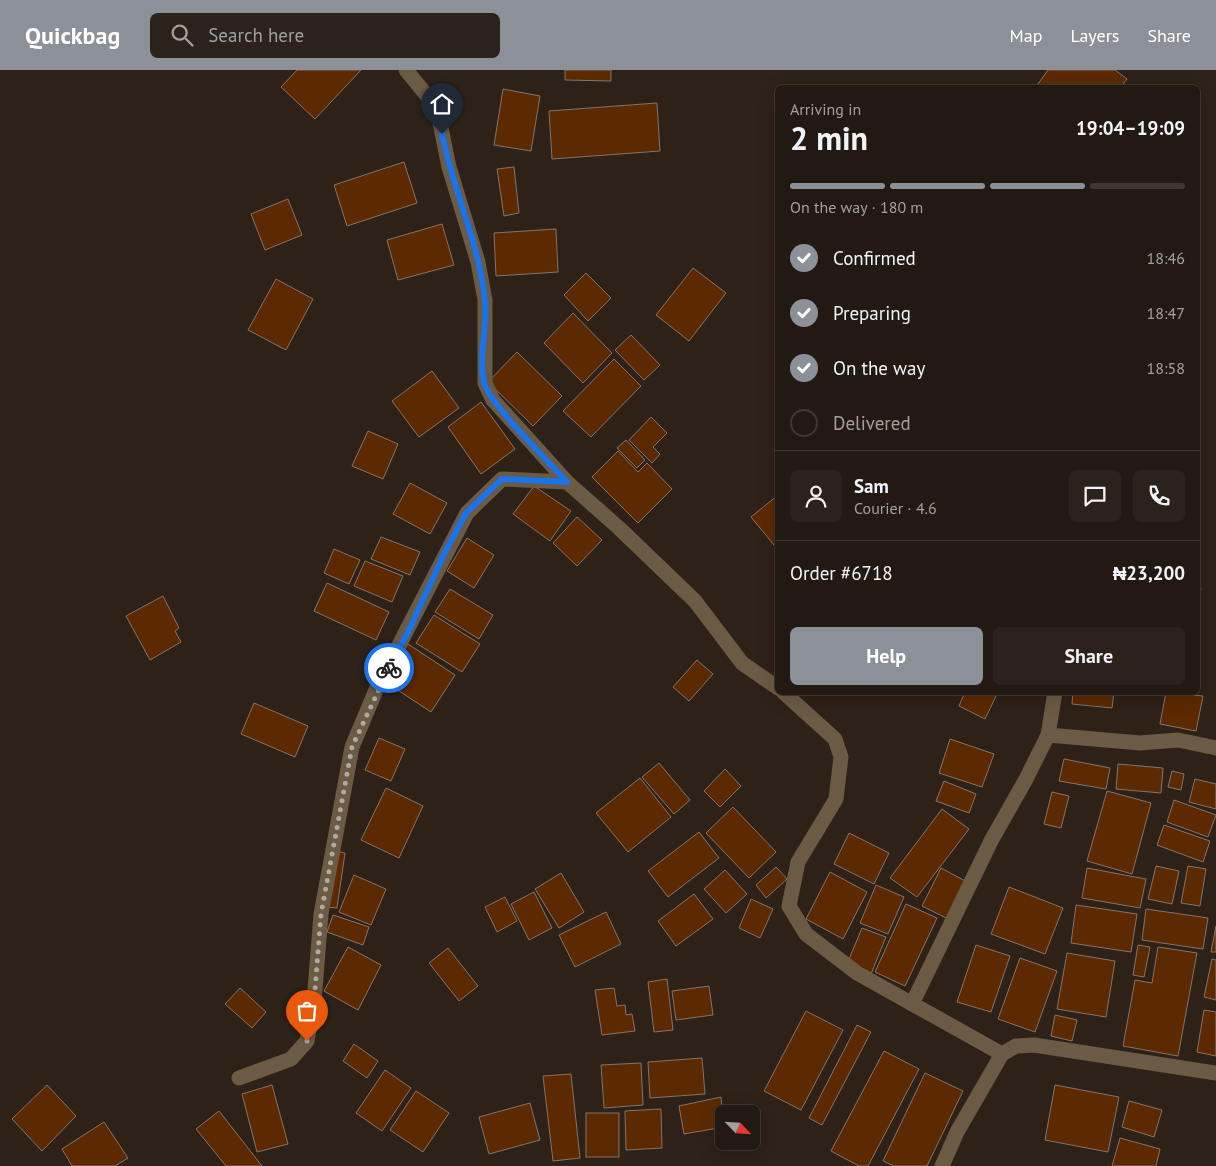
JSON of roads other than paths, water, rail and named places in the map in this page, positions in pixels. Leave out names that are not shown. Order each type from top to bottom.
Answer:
[{"type":"street","points":[[406,70],[429,98],[439,118],[449,167],[478,262],[485,300],[484,383],[493,400],[567,482],[619,528],[695,601],[742,663],[775,686]]},
{"type":"street","points":[[239,1078],[290,1059],[307,1041],[314,1002],[321,914],[352,747],[376,690],[408,632],[449,544],[466,513],[502,479],[567,482]]},
{"type":"street","points":[[786,695],[835,739],[841,757],[836,799],[798,862],[789,906],[806,934],[857,974],[1002,1054]]},
{"type":"street","points":[[912,1004],[991,841],[1026,779],[1048,734],[1054,695]]},
{"type":"street","points":[[1048,734],[1140,743],[1178,740],[1216,748]]},
{"type":"street","points":[[942,1166],[957,1132],[1002,1054],[1016,1046],[1034,1045],[1216,1072]]}]
